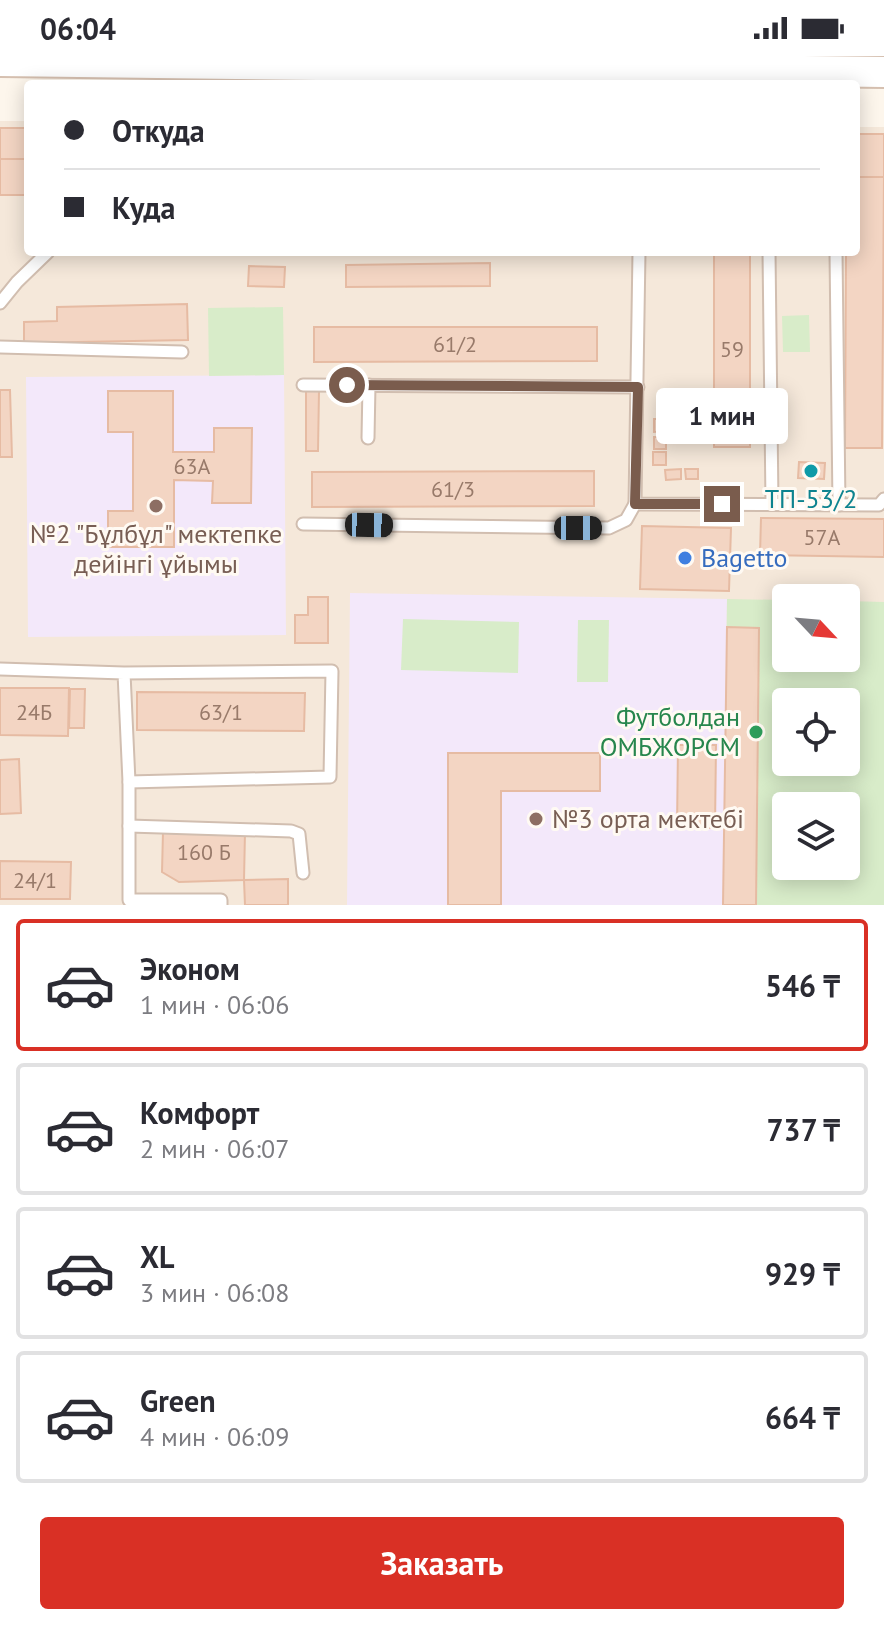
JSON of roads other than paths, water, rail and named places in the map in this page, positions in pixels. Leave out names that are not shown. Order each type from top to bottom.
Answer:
[{"type":"main road","points":[[0,61],[884,72]]},
{"type":"lane","points":[[0,303],[44,256]]},
{"type":"lane","points":[[303,524],[609,528],[626,520],[635,504],[639,256]]},
{"type":"lane","points":[[769,256],[772,503]]},
{"type":"lane","points":[[836,256],[839,505]]},
{"type":"lane","points":[[0,347],[182,352]]},
{"type":"lane","points":[[303,385],[638,387]]},
{"type":"lane","points":[[368,438],[369,385]]},
{"type":"lane","points":[[635,504],[882,503]]},
{"type":"lane","points":[[0,669],[124,673],[332,671],[330,777],[129,782]]},
{"type":"lane","points":[[124,673],[129,782],[129,900],[221,900],[221,905]]},
{"type":"lane","points":[[129,826],[291,831],[299,834],[303,873]]},
{"type":"place","name":"ТП-53/2","points":[[811,471]]},
{"type":"place","name":"№2 \"Бұлбұл\" мектепке дейінгі ұйымы","points":[[156,506]]},
{"type":"place","name":"Bagetto","points":[[685,558]]},
{"type":"place","name":"Футболдан ОМБЖОРСМ","points":[[756,732]]},
{"type":"place","name":"№3 орта мектебі","points":[[536,819]]}]
